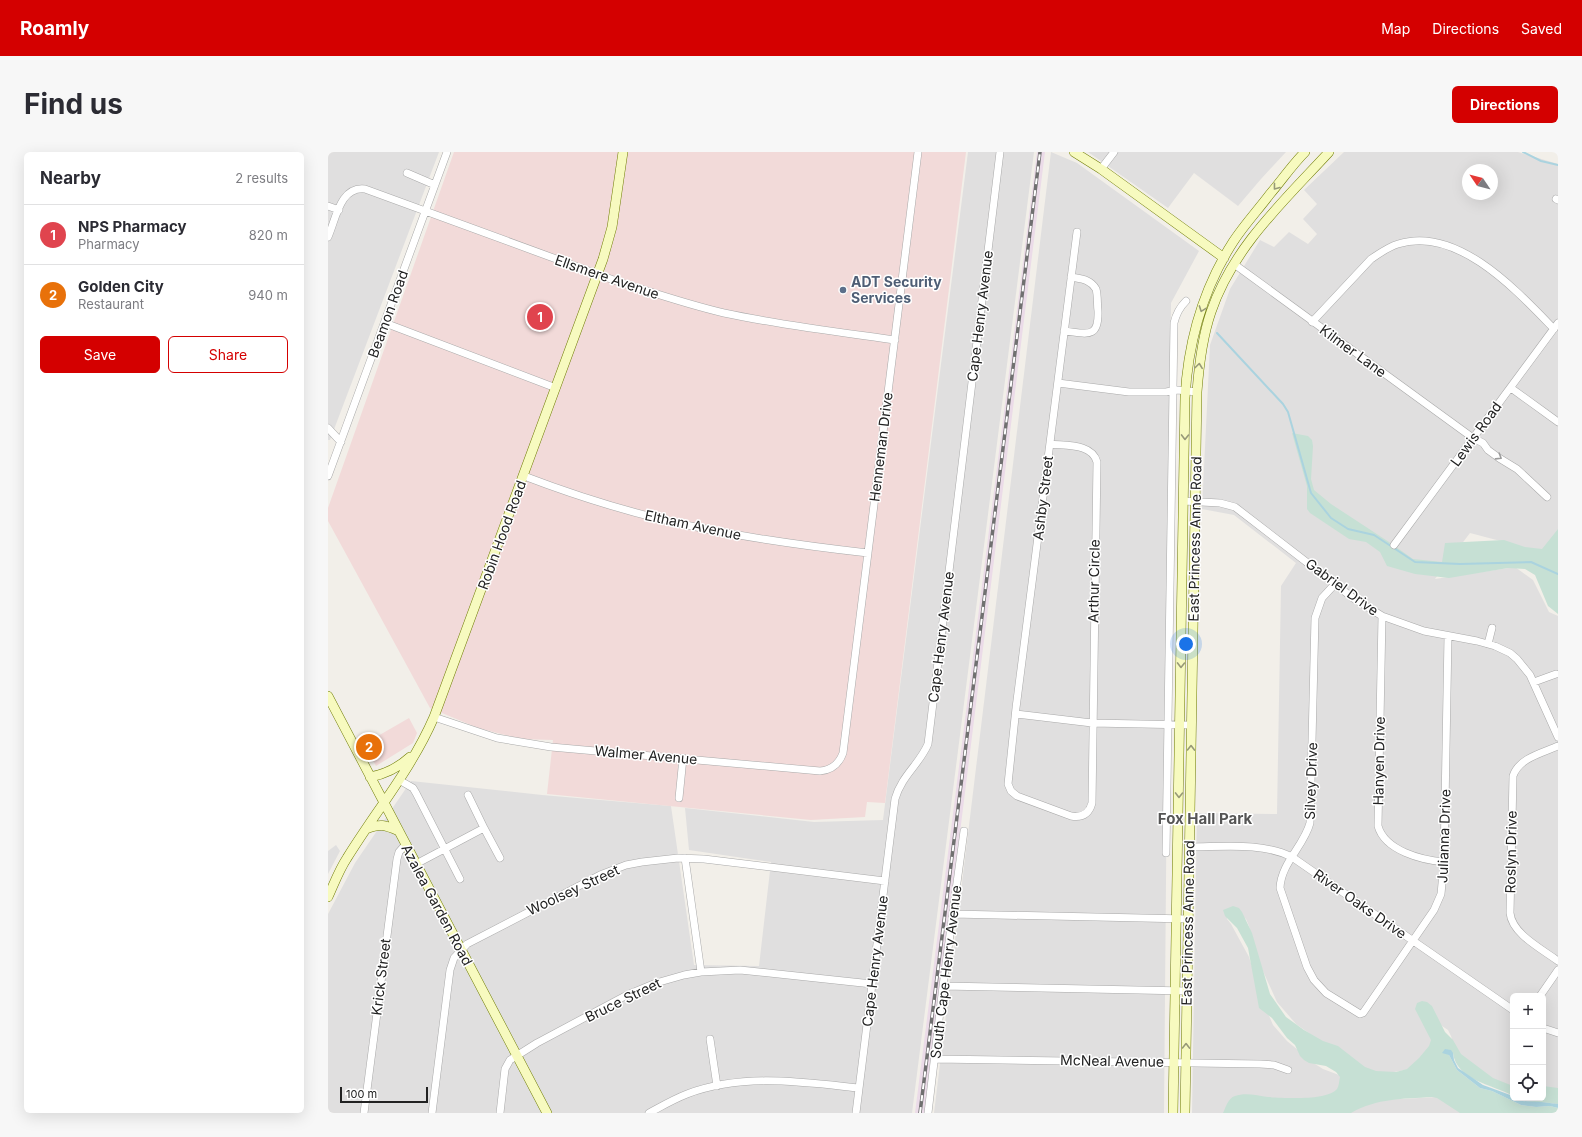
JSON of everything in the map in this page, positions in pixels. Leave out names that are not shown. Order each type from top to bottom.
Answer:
[{"type":"main road","name":"Robin Hood Road","points":[[328,896],[346,859],[384,803],[425,738],[434,716],[598,274],[612,227],[623,152]]},
{"type":"main road","name":"Kilmer Lane","points":[[1074,152],[1101,169],[1229,261]]},
{"type":"main road","points":[[1229,261],[1233,242],[1289,170],[1305,152]]},
{"type":"main road","name":"East Princess Anne Road","points":[[1173,1113],[1183,501],[1186,391],[1189,358],[1199,315],[1216,273],[1245,248],[1274,210],[1330,152]]},
{"type":"main road","name":"East Princess Anne Road","points":[[1185,1113],[1197,392],[1202,351],[1208,322],[1214,303],[1225,279],[1229,261]]},
{"type":"main road","name":"Azalea Garden Road","points":[[328,696],[547,1113]]},
{"type":"main road","points":[[370,777],[380,775],[398,767],[417,751]]},
{"type":"main road","points":[[366,829],[379,825],[386,825],[399,831]]},
{"type":"street","name":"Beamon Road","points":[[328,476],[447,152]]},
{"type":"street","name":"Henneman Drive","points":[[844,743],[918,152]]},
{"type":"street","name":"Cape Henry Avenue","points":[[856,1113],[895,799],[897,790],[902,780],[922,755],[928,744],[1000,152]]},
{"type":"street","points":[[1101,169],[1114,152]]},
{"type":"street","points":[[407,173],[436,185]]},
{"type":"street","name":"Ellsmere Avenue","points":[[328,237],[344,198],[351,190],[361,188],[662,296],[723,313],[798,327],[895,340]]},
{"type":"street","points":[[328,206],[339,210]]},
{"type":"street","name":"Ashby Street","points":[[1077,232],[1008,784],[1014,794],[1076,817],[1088,811],[1092,803],[1092,755]]},
{"type":"street","points":[[1312,322],[1371,259],[1382,251],[1398,244],[1433,241],[1451,246],[1484,265],[1556,326]]},
{"type":"street","name":"Kilmer Lane","points":[[1229,261],[1473,438],[1483,443],[1488,450],[1518,469],[1547,497]]},
{"type":"street","points":[[1064,331],[1087,333],[1095,330],[1098,323],[1096,289],[1094,285],[1086,280],[1071,277]]},
{"type":"street","points":[[1166,853],[1174,323],[1180,307],[1186,301]]},
{"type":"street","points":[[385,323],[556,388]]},
{"type":"street","name":"Lewis Road","points":[[1394,545],[1556,326]]},
{"type":"street","points":[[1058,383],[1130,392],[1197,392]]},
{"type":"street","points":[[1510,388],[1558,422]]},
{"type":"street","points":[[328,428],[341,442]]},
{"type":"street","name":"Arthur Circle","points":[[1050,444],[1085,448],[1093,453],[1096,462],[1092,755]]},
{"type":"street","name":"Eltham Avenue","points":[[524,476],[607,504],[710,530],[792,544],[868,553]]},
{"type":"street","name":"Gabriel Drive","points":[[1183,501],[1220,503],[1235,507],[1334,584],[1364,606],[1382,616],[1413,628],[1488,644],[1510,653],[1530,674],[1558,737]]},
{"type":"street","name":"Silvey Drive","points":[[1334,584],[1322,598],[1315,618],[1311,814],[1308,831],[1282,874],[1280,888],[1310,974],[1326,993],[1357,1013],[1363,1013]]},
{"type":"street","name":"Hanyen Drive","points":[[1382,616],[1378,826],[1383,838],[1407,854],[1424,860],[1444,862]]},
{"type":"street","points":[[1488,644],[1492,628]]},
{"type":"street","name":"Julianna Drive","points":[[1363,1013],[1438,903],[1443,884],[1448,636]]},
{"type":"street","points":[[1534,682],[1556,674]]},
{"type":"street","points":[[1016,714],[1092,723],[1191,725]]},
{"type":"street","name":"Walmer Avenue","points":[[434,716],[497,738],[564,749],[683,758],[820,772],[830,769],[838,763],[843,753],[844,743]]},
{"type":"street","name":"Roslyn Drive","points":[[1558,746],[1523,762],[1515,770],[1513,776],[1510,914],[1512,923],[1518,932],[1558,961]]},
{"type":"street","points":[[679,798],[683,758]]},
{"type":"street","points":[[399,780],[413,788],[460,879]]},
{"type":"street","points":[[468,795],[500,858]]},
{"type":"street","points":[[416,864],[484,828]]},
{"type":"street","name":"South Cape Henry Avenue","points":[[928,1113],[943,986],[964,831]]},
{"type":"street","name":"Krick Street","points":[[364,1113],[397,859],[399,852],[406,844]]},
{"type":"street","name":"River Oaks Drive","points":[[1189,847],[1264,848],[1281,851],[1292,857],[1510,1008]]},
{"type":"street","points":[[685,858],[701,972]]},
{"type":"street","name":"Woolsey Street","points":[[432,1113],[450,970],[454,958],[467,944],[537,906],[607,872],[642,862],[685,858],[885,881]]},
{"type":"street","points":[[953,914],[1188,919]]},
{"type":"street","name":"Bruce Street","points":[[500,1113],[504,1069],[510,1060],[643,988],[670,978],[721,970],[759,971],[872,984]]},
{"type":"street","points":[[1542,993],[1558,970]]},
{"type":"street","points":[[943,986],[1187,991]]},
{"type":"street","points":[[1546,1029],[1558,1032]]},
{"type":"street","points":[[710,1039],[717,1086]]},
{"type":"street","name":"McNeal Avenue","points":[[935,1059],[1260,1064],[1274,1065],[1288,1070]]},
{"type":"street","points":[[649,1113],[688,1094],[717,1086],[766,1080],[859,1088]]},
{"type":"shaded area","points":[[328,152],[439,152],[330,440],[328,440]]},
{"type":"shaded area","points":[[454,152],[966,152],[885,803],[867,802],[865,817],[811,820],[547,794],[553,740],[521,739],[478,728],[430,708],[328,521],[328,508]]},
{"type":"shaded area","points":[[968,152],[1034,152],[912,1113],[328,1113],[328,914],[355,863],[411,781],[542,795],[671,806],[694,965],[759,966],[771,862],[689,850],[685,808],[814,822],[883,820]]},
{"type":"shaded area","points":[[1037,152],[1045,152],[925,1113],[915,1113]]},
{"type":"shaded area","points":[[1051,152],[1077,163],[1199,251],[1171,303],[1164,1113],[934,1113]]},
{"type":"shaded area","points":[[1088,152],[1286,152],[1238,206],[1194,173],[1168,208]]},
{"type":"shaded area","points":[[1344,152],[1518,152],[1558,164],[1558,536],[1546,553],[1470,533],[1435,579],[1515,567],[1533,580],[1549,612],[1558,616],[1558,1106],[1546,1100],[1546,993],[1510,993],[1510,1092],[1455,1051],[1448,1030],[1436,1022],[1436,1048],[1430,1061],[1405,1070],[1389,1073],[1361,1070],[1296,1024],[1277,1002],[1257,958],[1246,919],[1241,915],[1228,914],[1227,919],[1249,957],[1264,1004],[1273,1025],[1287,1041],[1315,1064],[1323,1069],[1355,1081],[1356,1085],[1284,1113],[1192,1113],[1197,813],[1277,814],[1281,586],[1296,563],[1234,515],[1202,509],[1210,345],[1230,289],[1260,240],[1274,247],[1289,232],[1308,244],[1317,234],[1303,219],[1317,204],[1304,190]]},
{"type":"shaded area","points":[[409,718],[417,733],[413,743],[376,766],[364,744]]},
{"type":"shaded area","points":[[336,845],[340,851],[328,874],[328,851]]},
{"type":"shaded area","points":[[1363,1097],[1402,1099],[1437,1097],[1472,1113],[1343,1113]]},
{"type":"green space","points":[[1292,433],[1308,436],[1312,440],[1311,479],[1314,490],[1331,504],[1413,559],[1442,562],[1445,543],[1504,540],[1525,547],[1542,549],[1558,529],[1558,614],[1548,606],[1535,575],[1525,569],[1508,568],[1449,578],[1415,574],[1387,566],[1380,552],[1366,542],[1349,539],[1310,513],[1307,509],[1307,486]]},
{"type":"green space","points":[[1233,906],[1239,908],[1242,912],[1252,933],[1270,994],[1286,1017],[1323,1041],[1338,1046],[1365,1067],[1376,1071],[1396,1072],[1407,1069],[1419,1058],[1429,1046],[1431,1040],[1415,1009],[1417,1003],[1422,1001],[1427,1002],[1432,1006],[1445,1032],[1453,1040],[1461,1054],[1493,1078],[1510,1085],[1510,1094],[1468,1076],[1461,1070],[1453,1053],[1449,1055],[1457,1070],[1480,1088],[1492,1091],[1510,1101],[1521,1105],[1536,1107],[1550,1106],[1558,1108],[1558,1113],[1460,1113],[1437,1098],[1432,1097],[1390,1100],[1371,1104],[1351,1113],[1223,1113],[1231,1099],[1239,1095],[1248,1094],[1268,1097],[1305,1098],[1332,1093],[1339,1085],[1340,1077],[1336,1072],[1326,1066],[1309,1063],[1304,1060],[1300,1056],[1295,1045],[1287,1038],[1272,1018],[1259,1008],[1248,948],[1237,928],[1225,916],[1223,910]]},
{"type":"green space","points":[[1546,1086],[1558,1088],[1558,1104],[1526,1101],[1546,1101]]},
{"type":"water","points":[[1445,1049],[1451,1050],[1458,1068],[1483,1085],[1510,1095],[1510,1100],[1492,1091],[1480,1088],[1457,1070],[1449,1055],[1442,1053]]},
{"type":"water","points":[[1513,1101],[1558,1104],[1558,1108],[1550,1106],[1536,1107],[1521,1105]]},
{"type":"waterway","points":[[1523,152],[1541,161],[1558,165]]},
{"type":"waterway","points":[[1217,333],[1283,404],[1288,412],[1311,493],[1331,518],[1348,529],[1374,535],[1415,562],[1460,564],[1531,562],[1558,574]]},
{"type":"railway","points":[[920,1113],[1040,152]]},
{"type":"place","name":"ADT Security Services","points":[[843,290]]},
{"type":"place","name":"NPS Pharmacy","points":[[540,317]]},
{"type":"place","name":"Golden City","points":[[369,747]]},
{"type":"district","name":"Fox Hall Park","points":[[1205,819]]}]
